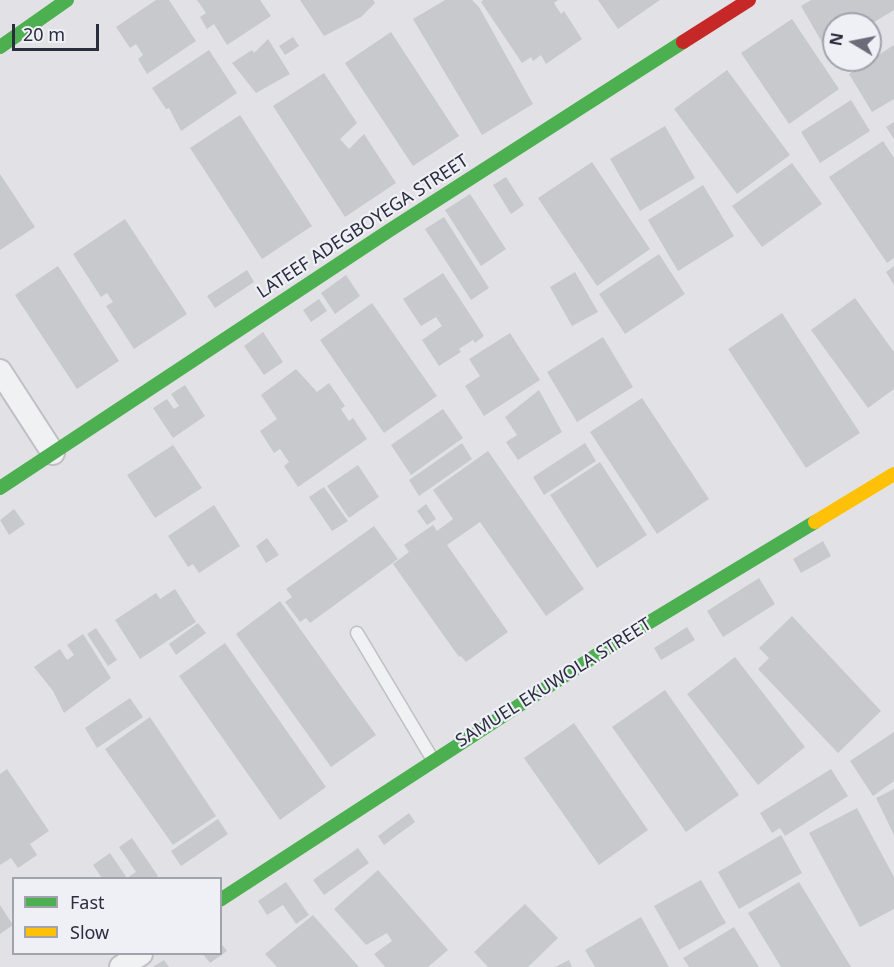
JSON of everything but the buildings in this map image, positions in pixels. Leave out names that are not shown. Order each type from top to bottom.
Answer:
[{"type":"street","points":[[0,47],[67,0]]},
{"type":"street","name":"LATEEF ADEGBOYEGA STREET","points":[[0,488],[410,217],[749,0]]},
{"type":"street","points":[[0,370],[53,453]]},
{"type":"street","name":"SAMUEL EKUWOLA STREET","points":[[222,899],[615,643],[894,474]]},
{"type":"street","points":[[121,967],[139,955]]},
{"type":"lane","points":[[357,633],[433,760]]},
{"type":"traffic: fast","points":[[0,47],[67,0]]},
{"type":"traffic: fast","points":[[0,488],[390,230],[683,42]]},
{"type":"traffic: fast","points":[[222,899],[615,643],[815,522]]},
{"type":"traffic: slow","points":[[815,522],[894,474]]},
{"type":"traffic: jam","points":[[683,42],[749,0]]}]
